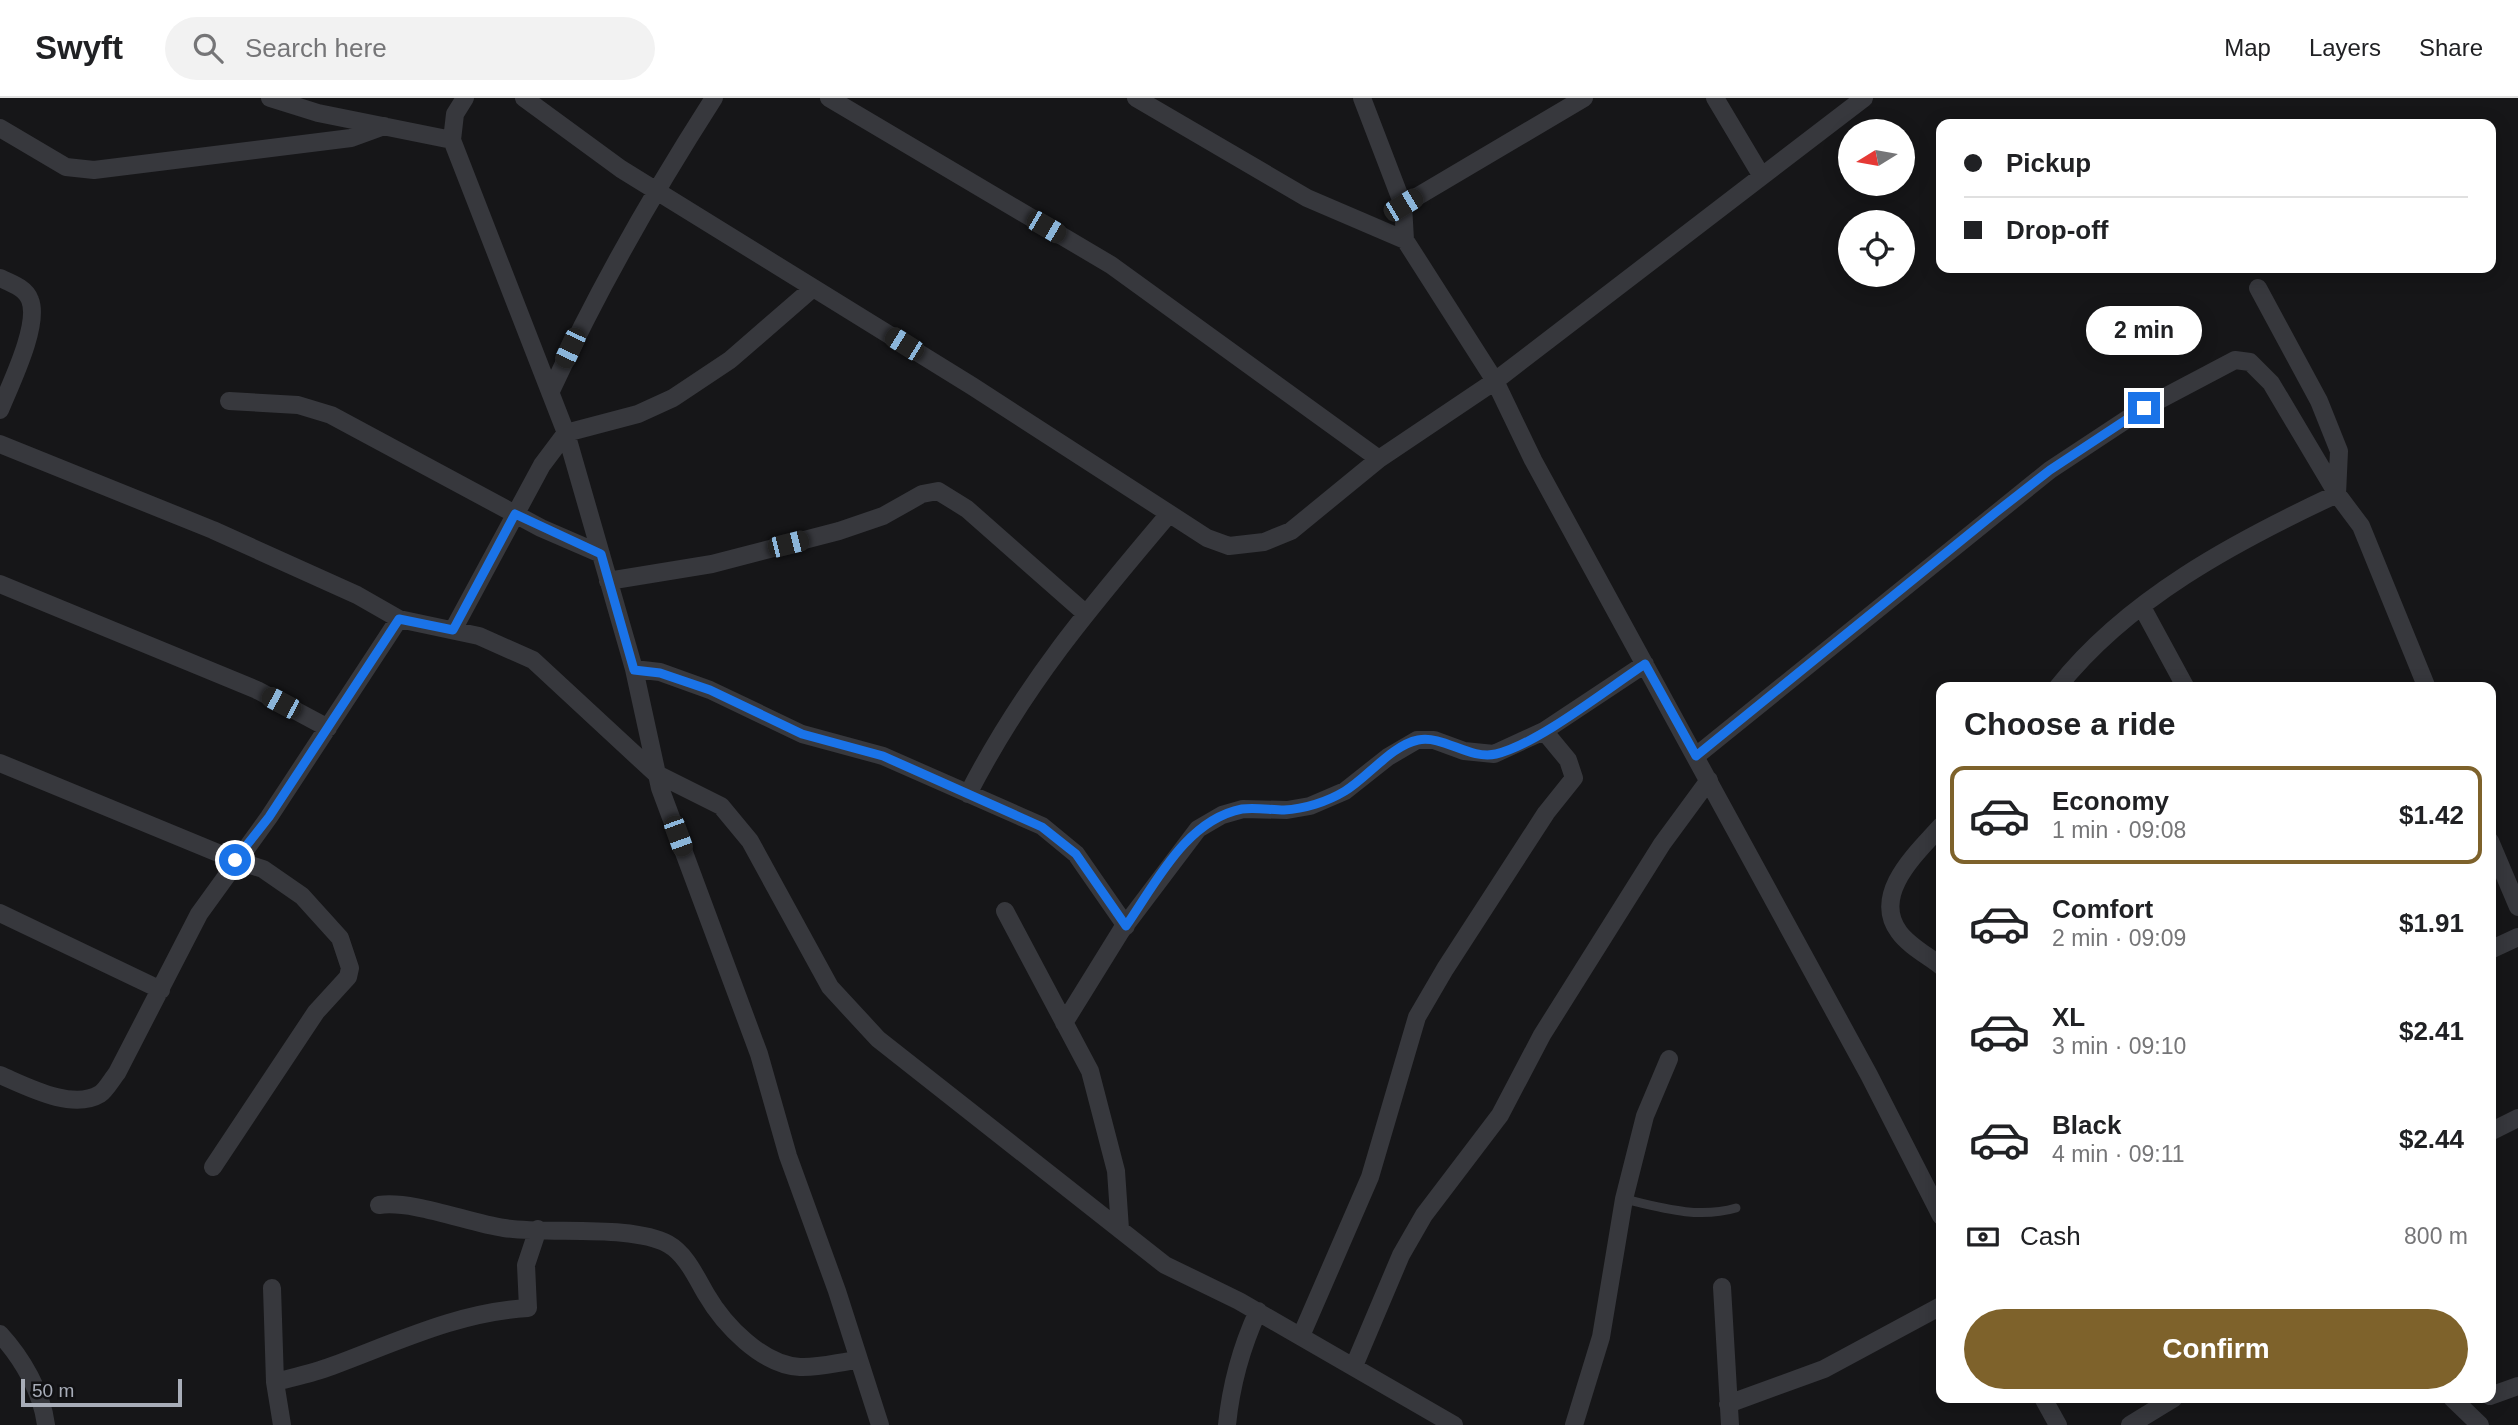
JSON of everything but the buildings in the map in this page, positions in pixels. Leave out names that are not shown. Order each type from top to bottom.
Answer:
[{"type":"street","points":[[270,98],[318,113],[452,140]]},
{"type":"street","points":[[466,98],[455,114],[452,140],[566,433],[634,670],[655,773],[760,1054],[789,1156],[880,1425]]},
{"type":"street","points":[[524,98],[621,169],[1169,514],[1216,542],[1229,546],[1264,542],[1291,531],[1379,459],[1495,381],[1864,98]]},
{"type":"street","points":[[551,391],[590,306],[655,189],[713,98]]},
{"type":"street","points":[[829,98],[1111,265],[1379,459]]},
{"type":"street","points":[[1136,98],[1307,198],[1405,240]]},
{"type":"street","points":[[1362,98],[1403,205],[1405,240],[1495,381],[1532,460],[1869,1075],[1936,1206]]},
{"type":"street","points":[[1403,205],[1584,98]]},
{"type":"street","points":[[1715,98],[1761,175]]},
{"type":"street","points":[[0,128],[66,167],[94,170],[351,138],[384,126]]},
{"type":"street","points":[[0,278],[22,289],[30,300],[32,312],[31,325],[19,362],[0,410]]},
{"type":"street","points":[[453,630],[542,465],[566,433],[638,414],[673,398],[730,360],[813,288]]},
{"type":"street","points":[[2258,288],[2319,401],[2339,451],[2337,494]]},
{"type":"street","points":[[1696,756],[2050,470],[2144,408],[2235,360],[2250,362],[2271,383],[2337,494],[2361,526],[2425,682]]},
{"type":"street","points":[[229,401],[298,405],[331,415],[515,514],[601,554]]},
{"type":"street","points":[[0,444],[213,530],[357,595],[399,619],[480,636],[533,660],[655,773],[720,806],[750,841],[830,987],[877,1039],[1165,1265],[1258,1311],[1454,1425]]},
{"type":"street","points":[[608,581],[712,564],[839,531],[883,516],[922,494],[938,491],[967,509],[1086,612]]},
{"type":"street","points":[[2062,682],[2096,643],[2142,607],[2270,525],[2337,494]]},
{"type":"street","points":[[968,793],[1019,704],[1086,612],[1169,514]]},
{"type":"street","points":[[0,584],[257,690],[328,728]]},
{"type":"street","points":[[2142,607],[2183,682]]},
{"type":"street","points":[[0,1076],[57,1096],[80,1099],[100,1094],[117,1073],[199,914],[235,860],[269,817],[399,619]]},
{"type":"street","points":[[1064,1023],[1126,926],[1198,829],[1222,815],[1244,809],[1287,810],[1310,806],[1345,791],[1388,757],[1417,740],[1434,740],[1464,751],[1494,754],[1544,731],[1645,664]]},
{"type":"street","points":[[634,670],[660,673],[710,690],[802,734],[883,756],[1042,827],[1076,854],[1126,926]]},
{"type":"street","points":[[1301,1336],[1370,1177],[1417,1017],[1546,813],[1574,778],[1568,760],[1544,731]]},
{"type":"street","points":[[0,763],[235,860],[263,869],[302,896],[340,938],[350,968],[348,977],[316,1012],[213,1167]]},
{"type":"street","points":[[1354,1366],[1401,1255],[1424,1215],[1500,1115],[1542,1035],[1662,844],[1709,780]]},
{"type":"street","points":[[1936,833],[1903,870],[1890,900],[1890,916],[1900,934],[1936,962]]},
{"type":"street","points":[[2496,855],[2518,907]]},
{"type":"street","points":[[1005,911],[1090,1071],[1116,1171],[1120,1229]]},
{"type":"street","points":[[0,913],[161,990]]},
{"type":"street","points":[[2496,947],[2518,937]]},
{"type":"street","points":[[1574,1425],[1601,1336],[1624,1199],[1646,1116],[1669,1059]]},
{"type":"street","points":[[2496,1129],[2518,1118]]},
{"type":"street","points":[[379,1205],[409,1207],[506,1229],[613,1233],[661,1241],[680,1254],[720,1314],[755,1349],[799,1367],[858,1360]]},
{"type":"street","points":[[275,1382],[329,1367],[426,1330],[489,1310],[527,1308],[526,1265],[538,1229]]},
{"type":"street","points":[[1722,1287],[1730,1425]]},
{"type":"street","points":[[272,1288],[275,1382],[282,1425]]},
{"type":"street","points":[[1728,1404],[1824,1369],[1936,1309]]},
{"type":"street","points":[[1227,1425],[1230,1397],[1244,1340],[1258,1311]]},
{"type":"street","points":[[0,1334],[18,1353],[41,1402],[46,1425]]},
{"type":"street","points":[[2496,1394],[2518,1386]]},
{"type":"street","points":[[2046,1403],[2059,1425]]},
{"type":"street","points":[[2130,1425],[2163,1403]]},
{"type":"street","points":[[2457,1403],[2474,1419],[2484,1403]]},
{"type":"lane","points":[[1624,1199],[1692,1214],[1719,1213],[1736,1208]]},
{"type":"route","points":[[235,860],[269,817],[399,619],[453,630],[515,514],[601,554],[634,670],[660,673],[710,690],[802,734],[883,756],[1042,827],[1076,854],[1126,926],[1172,860],[1198,829],[1222,815],[1244,809],[1287,810],[1310,806],[1345,791],[1388,757],[1417,740],[1434,740],[1464,751],[1494,754],[1544,731],[1645,664],[1696,756],[2050,470],[2144,408]]}]
